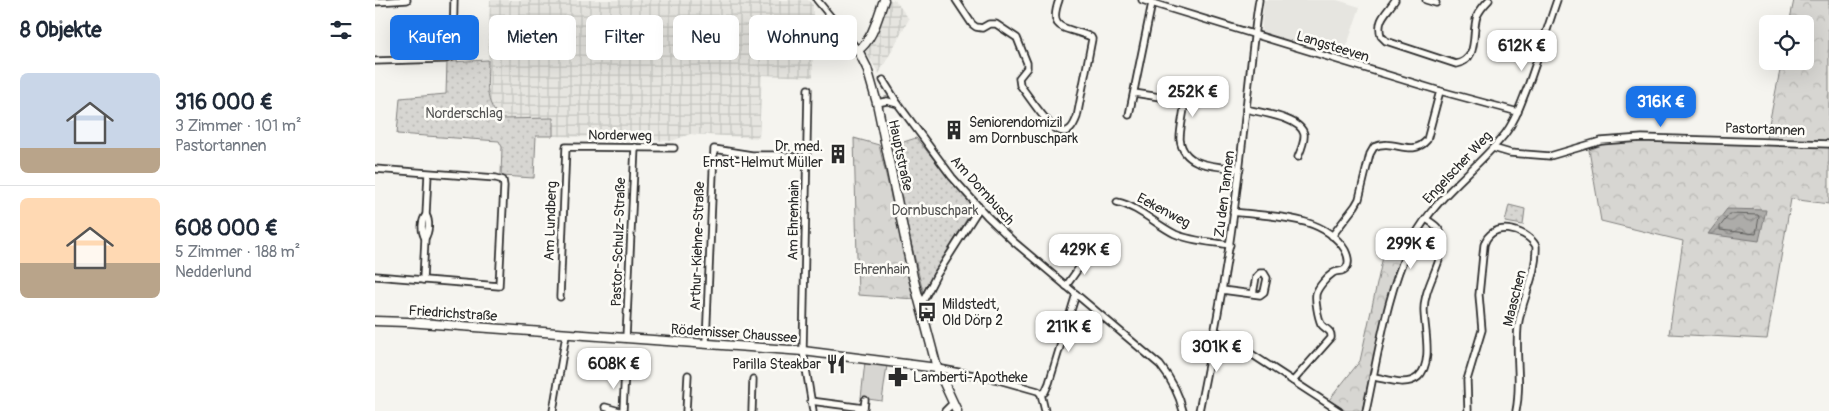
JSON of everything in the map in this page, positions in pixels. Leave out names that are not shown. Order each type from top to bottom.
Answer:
[{"type":"street","points":[[375,2],[407,0]]},
{"type":"street","points":[[375,62],[445,59],[451,57],[453,49],[454,0]]},
{"type":"street","points":[[817,0],[858,50],[863,47],[869,38],[884,0]]},
{"type":"street","points":[[956,0],[976,27],[982,28],[992,23],[996,24],[1017,38],[1027,62],[1027,68],[1019,78],[1020,85],[1057,130],[1068,131],[1073,127],[1077,117],[1092,40],[1091,37],[1056,23],[1054,17],[1059,0]]},
{"type":"street","name":"Langsteeven","points":[[1143,0],[1440,91],[1518,112]]},
{"type":"street","name":"Zu den Tannen","points":[[1199,411],[1230,245],[1259,0]]},
{"type":"street","points":[[1395,0],[1383,14],[1379,23],[1381,36],[1386,41],[1456,64],[1464,62],[1469,57],[1477,18],[1481,9],[1489,0]]},
{"type":"street","points":[[1426,0],[1436,3]]},
{"type":"street","name":"Engelscher Weg","points":[[1366,411],[1396,284],[1412,241],[1426,218],[1446,193],[1493,148],[1513,122],[1557,0]]},
{"type":"street","points":[[1129,115],[1152,3]]},
{"type":"street","name":"Hauptstraße","points":[[858,50],[867,68],[877,103],[913,277],[937,368],[957,411]]},
{"type":"street","name":"Am Dornbusch","points":[[883,80],[898,104],[952,177],[1013,241],[1160,364],[1172,381],[1181,399],[1183,411]]},
{"type":"street","name":"Am Ehrenhain","points":[[808,90],[803,351],[813,411]]},
{"type":"street","points":[[1332,236],[1359,199],[1370,154],[1374,147],[1386,144],[1412,148],[1423,145],[1427,140],[1440,91]]},
{"type":"street","points":[[1134,93],[1179,100],[1185,108],[1180,140],[1188,156],[1202,164],[1240,169]]},
{"type":"street","points":[[877,103],[887,101],[898,104]]},
{"type":"street","points":[[1246,109],[1297,123],[1304,136],[1298,157]]},
{"type":"street","name":"Pastortannen","points":[[1493,148],[1510,153],[1550,156],[1601,141],[1642,138],[1829,144]]},
{"type":"street","name":"Norderweg","points":[[566,146],[675,148]]},
{"type":"street","name":"Am Lundberg","points":[[560,297],[566,146]]},
{"type":"street","name":"Pastor-Schulz-Straße","points":[[626,338],[635,148]]},
{"type":"street","name":"Arthur-Kiehne-Straße","points":[[706,343],[714,150],[752,155],[807,158]]},
{"type":"street","points":[[375,169],[496,178],[503,180],[504,186],[499,286],[375,276]]},
{"type":"street","points":[[423,280],[425,238],[428,234],[429,219],[426,215],[428,174]]},
{"type":"street","name":"Eekenweg","points":[[1117,202],[1129,205],[1175,234],[1230,245]]},
{"type":"street","points":[[921,304],[936,276],[980,207]]},
{"type":"street","points":[[1233,212],[1311,224],[1332,236],[1341,244],[1347,254],[1348,261],[1344,271],[1333,273],[1316,292],[1320,322],[1329,330],[1331,338],[1293,381]]},
{"type":"street","points":[[1374,377],[1411,382],[1421,375],[1424,369],[1427,344],[1424,307],[1441,250],[1442,240],[1440,230],[1426,218]]},
{"type":"street","name":"Maaschen","points":[[1468,411],[1467,380],[1481,330],[1479,295],[1485,239],[1491,233],[1504,229],[1527,234],[1536,246],[1533,277],[1519,324],[1517,357],[1520,384],[1516,411]]},
{"type":"street","points":[[1066,286],[1088,255]]},
{"type":"street","points":[[1222,290],[1253,294]]},
{"type":"street","points":[[1041,394],[1045,392],[1049,383],[1076,294]]},
{"type":"street","name":"Friedrichstraße","points":[[375,321],[530,331]]},
{"type":"street","points":[[1215,330],[1339,411]]},
{"type":"street","name":"Rödemisser Chaussee","points":[[530,331],[803,351],[937,368]]},
{"type":"street","points":[[553,411],[565,335]]},
{"type":"street","points":[[937,368],[995,379],[1029,388],[1041,394]]},
{"type":"street","points":[[605,407],[621,411],[625,370]]},
{"type":"street","points":[[686,411],[689,375]]},
{"type":"street","points":[[751,411],[753,379]]},
{"type":"street","points":[[1041,394],[1045,411]]},
{"type":"street","points":[[811,400],[863,408],[865,400]]},
{"type":"street","points":[[945,411],[953,403]]},
{"type":"shaded area","points":[[490,0],[808,0],[813,5],[813,15],[749,15],[749,60],[813,60],[813,77],[762,75],[759,138],[690,134],[672,141],[553,136],[553,118],[502,119],[494,112],[489,102],[488,60],[489,30],[489,60],[576,60],[576,15],[490,15]]},
{"type":"shaded area","points":[[884,0],[895,0],[909,19],[879,74],[863,47]]},
{"type":"shaded area","points":[[1264,0],[1337,0],[1360,7],[1343,57],[1261,33]]},
{"type":"green space","points":[[1794,0],[1829,0],[1829,204],[1791,199],[1767,339],[1669,334],[1683,241],[1601,221],[1589,150],[1602,145],[1638,140],[1765,143],[1780,70],[1814,70],[1814,15],[1791,15]]},
{"type":"green space","name":"Norderschlag","points":[[488,60],[487,85],[489,99],[496,113],[502,119],[553,118],[553,136],[536,136],[534,178],[501,176],[502,147],[499,141],[397,134],[400,98],[446,94],[447,62]]},
{"type":"green space","name":"Ehrenhain","points":[[854,138],[879,145],[915,299],[858,295]]},
{"type":"green space","name":"Dornbuschpark","points":[[916,138],[974,207],[923,292],[888,147]]},
{"type":"green space","points":[[1509,205],[1525,209],[1523,225],[1505,222]]},
{"type":"green space","points":[[1386,243],[1404,252],[1390,289],[1362,411],[1346,411],[1329,400],[1360,361]]},
{"type":"green space","points":[[865,362],[887,365],[882,401],[861,398]]},
{"type":"water","points":[[1727,209],[1766,210],[1759,241],[1708,234]]},
{"type":"place","name":"Seniorendomizil am Dornbuschpark","points":[[954,130]]},
{"type":"place","name":"Dr. med. Ernst-Helmut Müller","points":[[838,154]]},
{"type":"place","name":"Mildstedt, Old Dörp 2","points":[[927,312]]},
{"type":"place","name":"Parilla Steakbar","points":[[836,364]]},
{"type":"place","name":"Lamberti-Apotheke","points":[[898,377]]}]
